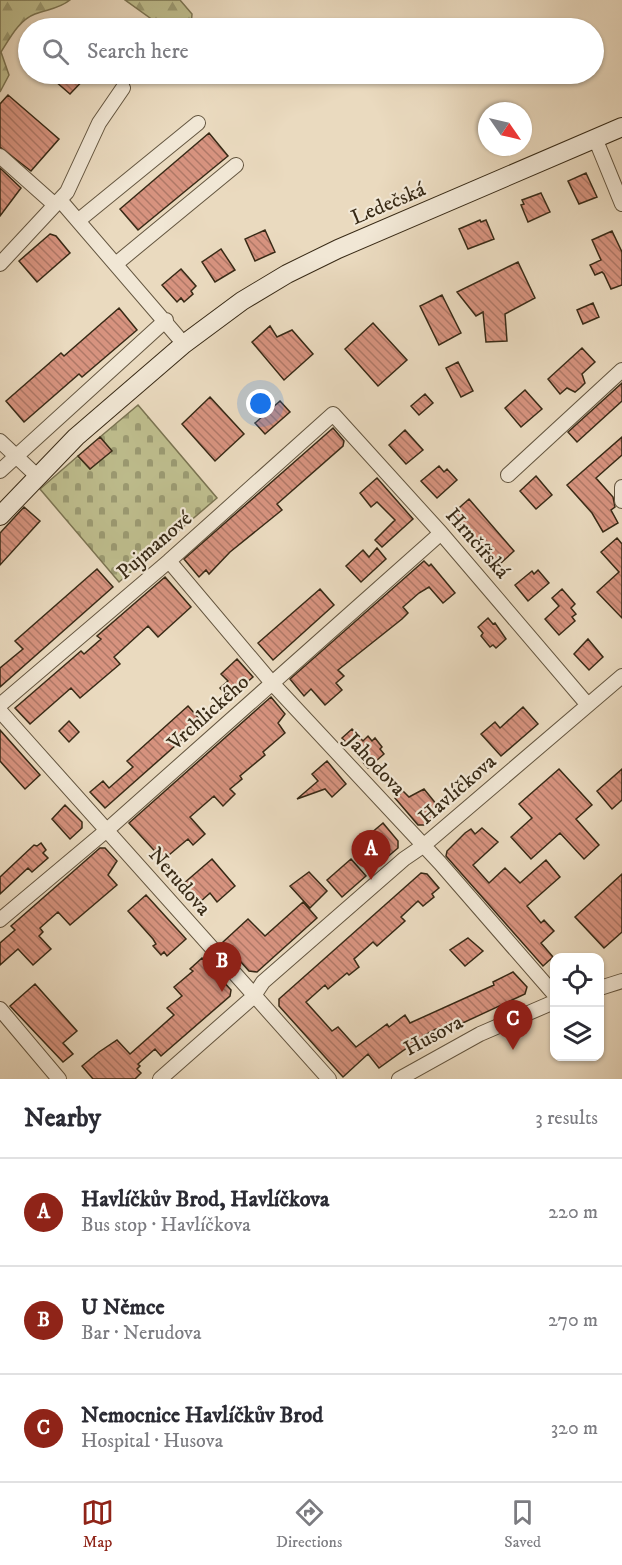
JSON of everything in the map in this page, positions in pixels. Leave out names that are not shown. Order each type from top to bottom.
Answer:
[{"type":"main road","name":"Ledečská","points":[[0,516],[36,475],[76,437],[184,344],[242,301],[287,274],[622,127]]},
{"type":"street","points":[[0,264],[58,202],[74,178],[99,123],[123,88]]},
{"type":"street","points":[[79,220],[198,123]]},
{"type":"street","points":[[595,138],[622,204]]},
{"type":"street","points":[[0,156],[79,220],[184,344]]},
{"type":"street","points":[[117,263],[236,165]]},
{"type":"street","points":[[0,471],[166,320]]},
{"type":"street","points":[[508,475],[622,369]]},
{"type":"street","name":"Hrnčířská","points":[[333,414],[441,533],[587,704]]},
{"type":"street","name":"Pujmanové","points":[[0,705],[169,561],[333,414]]},
{"type":"street","points":[[0,441],[36,475]]},
{"type":"street","points":[[622,487],[622,501]]},
{"type":"street","name":"Vrchlického","points":[[0,920],[107,830],[441,533]]},
{"type":"street","name":"Jahodova","points":[[169,561],[272,683],[441,863],[550,988]]},
{"type":"street","name":"Havlíčkova","points":[[160,1079],[253,997],[263,982],[404,859],[423,846],[622,676]]},
{"type":"street","name":"Nerudova","points":[[0,711],[253,997],[329,1079]]},
{"type":"street","points":[[604,987],[622,981]]},
{"type":"street","name":"Husova","points":[[399,1079],[480,1034],[550,1004]]},
{"type":"street","points":[[0,1009],[59,1079]]},
{"type":"green space","points":[[0,0],[70,0],[27,18],[18,18],[18,27],[1,52],[9,75],[0,92]]},
{"type":"green space","points":[[125,0],[180,0],[192,14],[192,18],[150,18]]},
{"type":"green space","points":[[138,405],[217,498],[119,582],[40,489],[78,456],[90,469],[111,451],[100,437]]},
{"type":"building","points":[[58,84],[80,84],[70,94]]},
{"type":"building","points":[[8,95],[59,139],[31,171],[0,147],[0,104]]},
{"type":"building","points":[[209,133],[228,156],[138,230],[120,209]]},
{"type":"building","points":[[0,168],[21,188],[0,216]]},
{"type":"building","points":[[586,173],[597,197],[579,204],[568,181]]},
{"type":"building","points":[[541,193],[550,212],[528,222],[521,205],[524,204],[522,200]]},
{"type":"building","points":[[480,220],[481,222],[486,220],[494,239],[468,249],[459,229]]},
{"type":"building","points":[[265,230],[275,252],[255,261],[245,239]]},
{"type":"building","points":[[612,231],[622,252],[622,285],[611,289],[604,274],[602,272],[595,275],[590,265],[601,260],[592,240]]},
{"type":"building","points":[[50,234],[56,236],[70,253],[37,282],[19,261]]},
{"type":"building","points":[[221,249],[235,270],[215,282],[202,262]]},
{"type":"building","points":[[518,262],[535,298],[505,314],[507,341],[486,342],[483,312],[476,316],[457,292]]},
{"type":"building","points":[[181,269],[196,286],[191,291],[193,294],[184,302],[181,298],[177,302],[162,285]]},
{"type":"building","points":[[442,295],[461,333],[439,345],[420,306]]},
{"type":"building","points":[[593,303],[599,317],[583,324],[577,310]]},
{"type":"building","points":[[119,308],[137,330],[82,377],[79,374],[24,422],[6,401],[61,353],[64,356]]},
{"type":"building","points":[[373,323],[407,360],[378,386],[345,349]]},
{"type":"building","points":[[270,326],[277,337],[292,330],[313,354],[284,380],[252,342]]},
{"type":"building","points":[[582,348],[595,362],[582,374],[585,383],[575,392],[567,388],[560,394],[548,379]]},
{"type":"building","points":[[458,362],[473,391],[461,397],[446,368]]},
{"type":"building","points":[[622,383],[622,401],[577,442],[568,432]]},
{"type":"building","points":[[525,390],[542,409],[521,427],[505,408]]},
{"type":"building","points":[[425,394],[433,403],[419,415],[411,406]]},
{"type":"building","points":[[210,397],[244,434],[215,461],[182,424]]},
{"type":"building","points":[[280,401],[290,412],[265,434],[255,423]]},
{"type":"building","points":[[333,428],[344,441],[343,446],[277,504],[282,510],[230,552],[209,574],[206,570],[199,577],[184,559]]},
{"type":"building","points":[[405,430],[423,450],[406,464],[389,445]]},
{"type":"building","points":[[100,437],[112,451],[90,469],[78,456]]},
{"type":"building","points":[[622,437],[622,455],[596,478],[613,497],[615,507],[611,510],[618,523],[603,532],[592,513],[567,485]]},
{"type":"building","points":[[439,466],[444,472],[447,469],[457,480],[437,498],[421,481]]},
{"type":"building","points":[[536,476],[552,495],[536,509],[520,491]]},
{"type":"building","points":[[377,478],[413,519],[382,547],[375,540],[395,520],[377,502],[371,507],[360,493]]},
{"type":"building","points":[[469,499],[514,551],[501,563],[498,560],[495,563],[451,515]]},
{"type":"building","points":[[24,507],[40,521],[0,565],[0,533]]},
{"type":"building","points":[[617,538],[622,544],[622,618],[597,592],[619,572],[601,552]]},
{"type":"building","points":[[377,548],[386,559],[361,582],[346,566],[363,550],[369,557]]},
{"type":"building","points":[[424,561],[429,566],[431,564],[455,593],[443,603],[429,587],[419,593],[403,607],[408,613],[402,619],[338,670],[344,676],[336,683],[342,690],[325,705],[311,689],[304,696],[290,679]]},
{"type":"building","points":[[97,569],[113,587],[0,687],[0,668],[23,649],[15,641]]},
{"type":"building","points":[[538,570],[549,583],[528,601],[515,585],[532,571],[534,574]]},
{"type":"building","points":[[165,577],[191,607],[158,637],[148,626],[114,657],[120,664],[80,698],[71,688],[30,724],[15,708],[81,651],[84,654],[101,639],[97,636]]},
{"type":"building","points":[[320,589],[334,605],[273,660],[258,643]]},
{"type":"building","points":[[562,589],[575,604],[571,608],[576,614],[572,617],[575,621],[559,635],[545,619],[559,606],[552,598]]},
{"type":"building","points":[[488,618],[493,624],[495,623],[506,639],[496,648],[493,645],[490,647],[481,636],[483,633],[478,627]]},
{"type":"building","points":[[588,639],[603,657],[589,670],[574,654]]},
{"type":"building","points":[[237,659],[253,677],[229,698],[220,688],[228,681],[221,674]]},
{"type":"building","points":[[271,697],[285,714],[278,723],[285,733],[263,752],[265,755],[240,776],[242,779],[230,789],[235,794],[223,806],[214,796],[190,817],[205,834],[193,845],[188,839],[163,860],[129,823]]},
{"type":"building","points":[[188,706],[202,722],[105,808],[90,792],[103,781],[109,788],[133,767],[127,761]]},
{"type":"building","points":[[523,707],[538,724],[501,756],[481,734],[495,722],[500,728]]},
{"type":"building","points":[[69,721],[79,732],[69,742],[59,731]]},
{"type":"building","points":[[352,729],[363,741],[368,736],[372,741],[375,738],[382,747],[380,749],[384,754],[368,768],[342,738]]},
{"type":"building","points":[[0,730],[40,775],[25,789],[0,761]]},
{"type":"building","points":[[327,761],[346,784],[332,797],[325,789],[297,799],[318,781],[312,774]]},
{"type":"building","points":[[559,769],[592,805],[576,819],[599,845],[584,859],[560,833],[531,859],[511,837],[532,818],[519,804]]},
{"type":"building","points":[[622,769],[622,800],[612,809],[597,791]]},
{"type":"building","points":[[424,789],[437,805],[432,809],[436,813],[424,825],[418,825],[395,798],[403,791],[409,797]]},
{"type":"building","points":[[65,805],[82,822],[82,828],[70,839],[52,819]]},
{"type":"building","points":[[383,823],[398,841],[398,848],[385,859],[368,840],[373,837],[370,834]]},
{"type":"building","points":[[482,828],[498,842],[473,865],[489,883],[505,868],[520,883],[546,860],[560,877],[527,906],[541,923],[544,920],[554,931],[541,943],[550,954],[550,960],[543,966],[446,856],[447,851],[465,833],[471,829],[475,834]]},
{"type":"building","points":[[41,843],[46,850],[43,853],[48,858],[32,872],[28,868],[0,894],[0,877],[34,845]]},
{"type":"building","points":[[100,848],[105,848],[117,861],[108,875],[117,885],[70,925],[58,912],[40,928],[43,932],[39,936],[51,949],[33,965],[18,949],[0,965],[0,943],[15,930],[11,926]]},
{"type":"building","points":[[212,859],[235,886],[217,902],[210,893],[200,902],[183,884]]},
{"type":"building","points":[[351,859],[366,876],[342,897],[327,880]]},
{"type":"building","points":[[309,872],[327,891],[310,908],[290,886]]},
{"type":"building","points":[[421,873],[427,874],[439,888],[432,894],[434,897],[423,906],[418,901],[401,917],[405,921],[377,946],[373,942],[354,959],[359,967],[349,975],[347,973],[328,989],[325,985],[306,1002],[332,1031],[338,1027],[356,1047],[387,1024],[389,1027],[405,1015],[410,1023],[494,985],[493,982],[513,972],[527,987],[525,994],[439,1034],[436,1029],[379,1068],[368,1054],[343,1077],[279,1006],[279,999]]},
{"type":"building","points":[[622,874],[622,932],[604,948],[575,917]]},
{"type":"building","points":[[146,895],[186,939],[167,956],[164,952],[161,955],[153,946],[156,944],[153,939],[128,911]]},
{"type":"building","points":[[303,902],[317,918],[257,972],[249,971],[223,942],[248,919],[265,936]]},
{"type":"building","points":[[468,938],[483,951],[465,966],[450,950]]},
{"type":"building","points":[[202,958],[231,990],[230,996],[161,1056],[155,1049],[138,1064],[140,1066],[137,1069],[141,1073],[135,1079],[93,1079],[82,1066],[99,1052],[117,1040],[130,1054],[174,1015],[167,1008],[182,996],[174,987],[193,971],[190,969]]},
{"type":"building","points":[[35,984],[77,1031],[63,1043],[73,1054],[63,1062],[10,1006]]},
{"type":"place","name":"Havlíčkův Brod, Havlíčkova","points":[[371,880]]},
{"type":"place","name":"U Němce","points":[[222,992]]},
{"type":"place","name":"Nemocnice Havlíčkův Brod","points":[[513,1050]]}]
